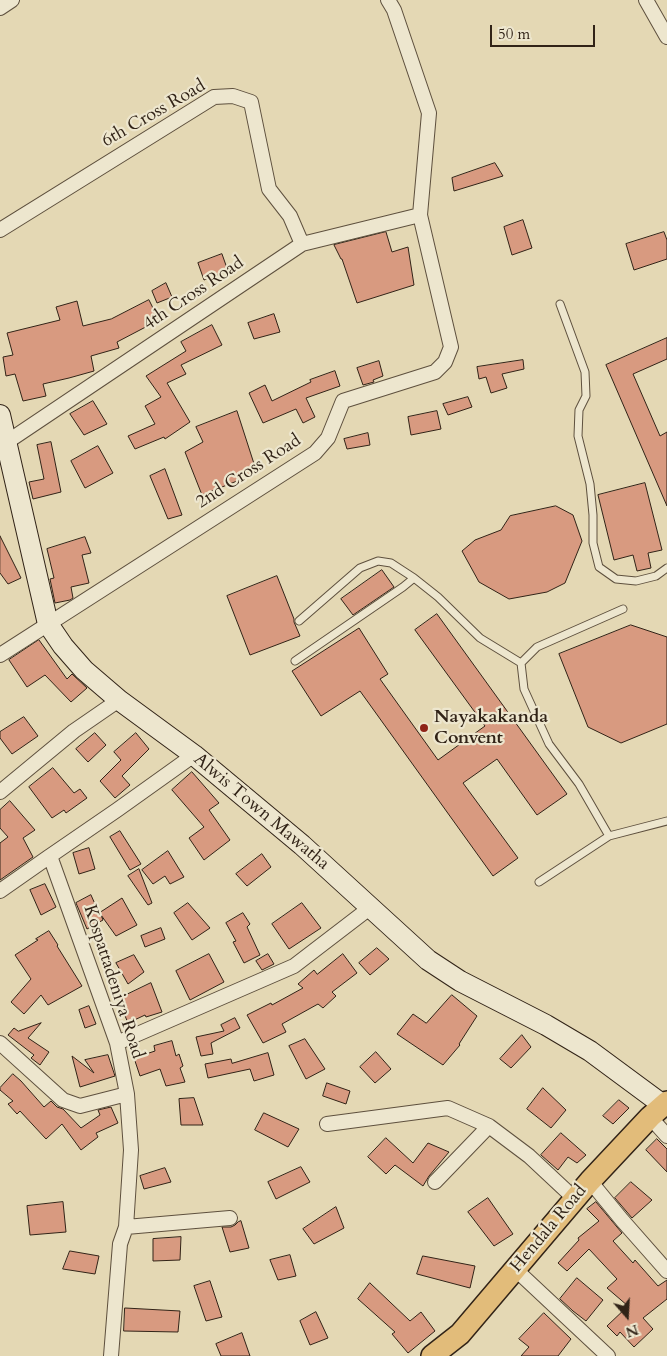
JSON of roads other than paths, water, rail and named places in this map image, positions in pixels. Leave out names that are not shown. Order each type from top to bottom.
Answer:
[{"type":"main road","name":"Hendala Road","points":[[432,1356],[460,1334],[590,1181],[660,1108]]},
{"type":"street","points":[[0,8],[12,0]]},
{"type":"street","points":[[388,0],[394,10],[429,113],[420,215]]},
{"type":"street","points":[[646,0],[667,37]]},
{"type":"street","name":"6th Cross Road","points":[[0,230],[214,97],[233,96],[251,102],[269,189],[290,216],[302,244]]},
{"type":"street","name":"4th Cross Road","points":[[3,445],[302,244],[420,215]]},
{"type":"street","name":"2nd Cross Road","points":[[48,624],[315,452],[328,438],[343,401],[435,372],[445,362],[451,347],[420,215]]},
{"type":"street","name":"Alwis Town Mawatha","points":[[0,415],[3,445],[48,624],[63,646],[84,670],[119,700],[194,755],[302,845],[428,960],[460,981],[546,1025],[590,1051],[660,1108]]},
{"type":"street","points":[[0,655],[48,624]]},
{"type":"street","points":[[0,792],[74,731],[119,700]]},
{"type":"street","points":[[0,891],[194,755]]},
{"type":"street","name":"Kospattadeniya Road","points":[[50,856],[118,1043],[127,1094],[132,1150],[126,1227],[120,1244],[111,1356]]},
{"type":"street","points":[[118,1043],[294,966],[371,907]]},
{"type":"street","points":[[0,1043],[63,1100],[80,1106],[127,1094]]},
{"type":"street","points":[[327,1124],[448,1108],[489,1126],[529,1156],[575,1199]]},
{"type":"street","points":[[660,1108],[667,1136]]},
{"type":"street","points":[[435,1182],[489,1126]]},
{"type":"street","points":[[590,1181],[667,1271]]},
{"type":"street","points":[[126,1227],[230,1218]]},
{"type":"street","points":[[515,1269],[608,1356]]},
{"type":"lane","points":[[560,304],[585,372],[586,396],[579,410],[578,436],[590,484],[592,543],[599,566],[616,579],[636,581],[656,576],[667,568]]},
{"type":"lane","points":[[298,621],[360,568],[378,562],[391,563],[438,597],[480,638],[521,663]]},
{"type":"lane","points":[[295,661],[414,578]]},
{"type":"lane","points":[[521,663],[537,647],[623,609]]},
{"type":"lane","points":[[521,663],[524,689],[549,744],[578,784],[609,836]]},
{"type":"lane","points":[[539,882],[609,836],[667,820]]},
{"type":"place","name":"Nayakakanda Convent","points":[[424,728]]}]
